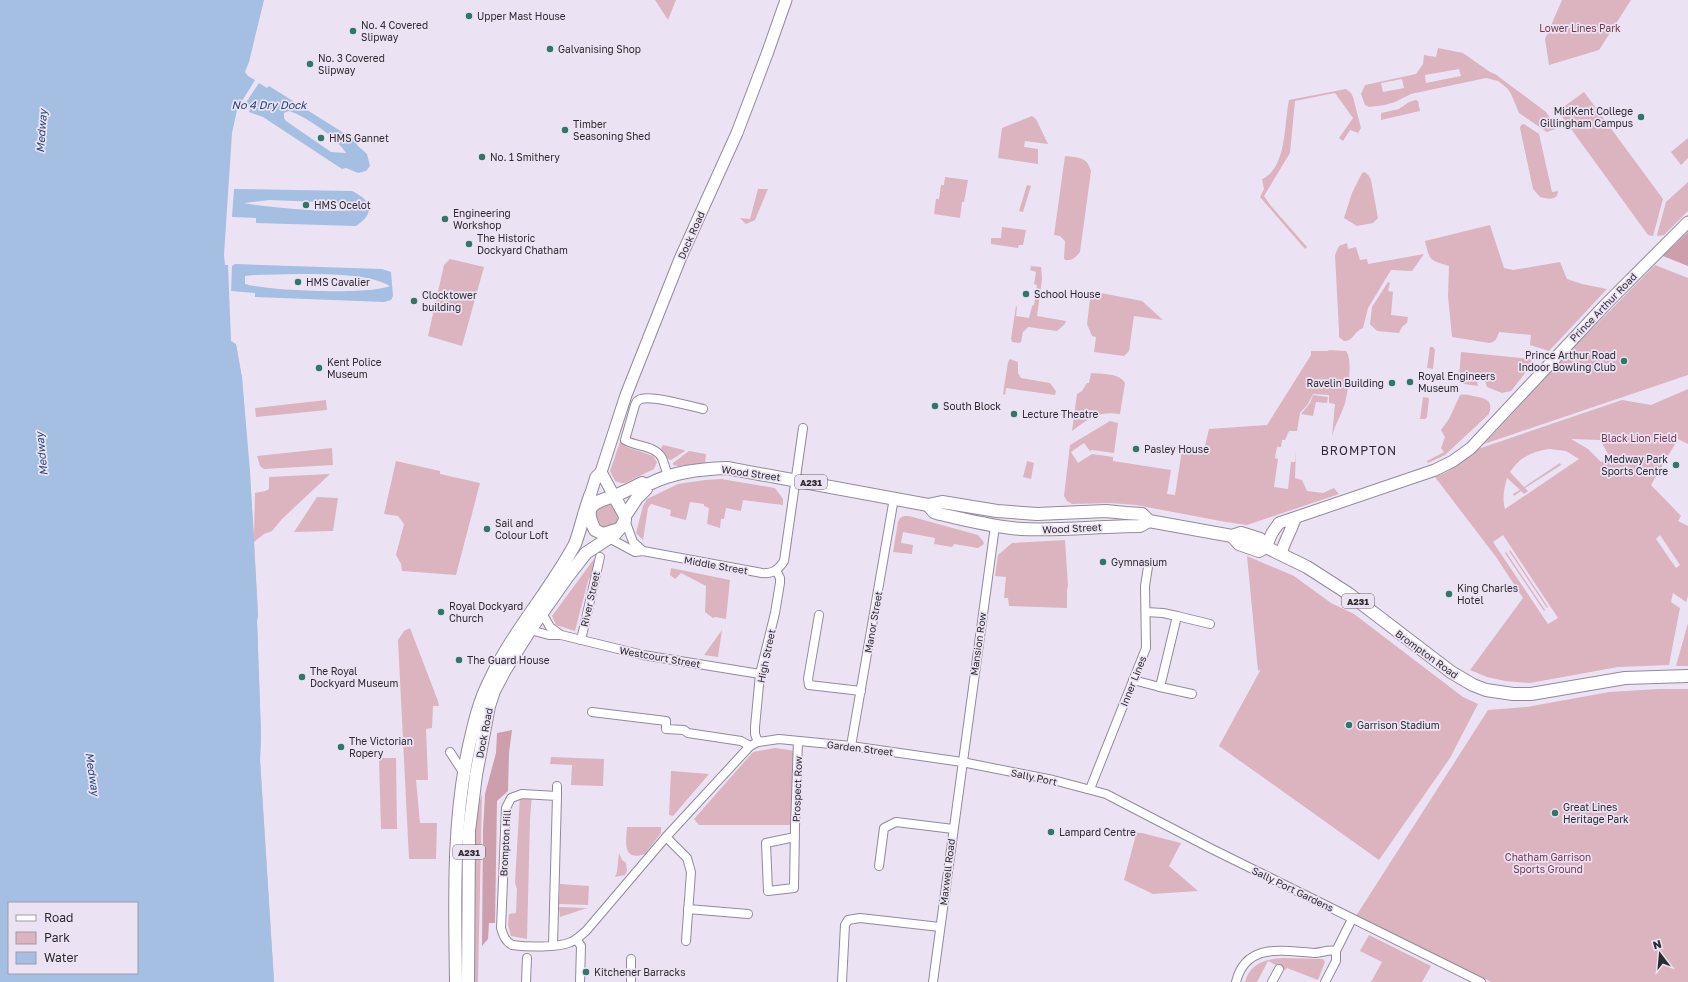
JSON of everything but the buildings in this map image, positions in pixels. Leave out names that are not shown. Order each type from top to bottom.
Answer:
[{"type":"main road","name":"Dock Road","points":[[456,982],[456,863],[459,802],[463,772],[479,706],[492,675],[524,621],[568,557],[582,526],[590,506],[596,477],[601,472],[626,395],[680,259],[737,133],[786,0]]},
{"type":"main road","name":"Prince Arthur Road","points":[[1266,547],[1272,533],[1279,523],[1435,470],[1453,461],[1471,448],[1605,305],[1688,222]]},
{"type":"main road","name":"Wood Street","points":[[590,506],[596,501],[614,496],[642,483],[647,485],[668,476],[696,470],[727,468],[928,505],[942,502],[997,511],[1050,514],[1092,512],[1142,514],[1149,521],[1232,536],[1241,533],[1260,539],[1266,547],[1281,554]]},
{"type":"main road","points":[[590,506],[594,528],[599,533],[603,534],[623,522],[614,496],[601,472]]},
{"type":"main road","name":"Wood Street","points":[[623,522],[637,498],[646,489],[647,485]]},
{"type":"main road","name":"Wood Street","points":[[928,505],[934,512],[995,526],[1051,530],[1140,526],[1149,521]]},
{"type":"main road","name":"Dock Road","points":[[582,526],[582,519],[590,506]]},
{"type":"main road","points":[[995,526],[997,511]]},
{"type":"main road","points":[[1050,514],[1051,530]]},
{"type":"main road","points":[[1281,554],[1285,541],[1292,528],[1294,519]]},
{"type":"main road","name":"Dock Road","points":[[468,982],[469,846],[476,776],[485,723],[494,691],[505,670],[530,630],[581,558],[592,548],[609,538],[623,522]]},
{"type":"main road","name":"Brompton Road","points":[[1281,554],[1307,567],[1343,590],[1451,672],[1473,685],[1486,690],[1513,694],[1531,694],[1625,678],[1688,676]]},
{"type":"street","points":[[668,476],[662,458],[655,450],[631,444],[625,440],[637,401],[652,398],[703,409]]},
{"type":"street","points":[[776,570],[784,561],[803,428]]},
{"type":"street","name":"Manor Street","points":[[851,746],[894,498]]},
{"type":"street","points":[[623,522],[634,542],[643,551]]},
{"type":"street","name":"Mansion Row","points":[[962,762],[995,526]]},
{"type":"street","name":"Middle Street","points":[[609,538],[635,552],[643,551],[768,574],[776,570]]},
{"type":"street","name":"River Street","points":[[581,640],[600,557]]},
{"type":"street","name":"Inner Lines","points":[[1090,789],[1146,648],[1145,586],[1148,567]]},
{"type":"street","name":"High Street","points":[[758,742],[755,734],[755,726],[760,674],[776,613],[780,580],[776,570]]},
{"type":"street","points":[[1146,612],[1163,612],[1210,624]]},
{"type":"street","name":"Westcourt Street","points":[[542,613],[550,627],[561,635]]},
{"type":"street","points":[[819,615],[808,679],[809,685],[861,691]]},
{"type":"street","points":[[1160,687],[1177,616]]},
{"type":"street","name":"Westcourt Street","points":[[530,630],[549,635],[561,635],[643,655],[760,674]]},
{"type":"street","points":[[1133,680],[1192,694]]},
{"type":"street","points":[[592,712],[666,722],[666,730],[684,730],[688,733],[741,741],[750,746]]},
{"type":"street","name":"Garden Street","points":[[758,742],[779,739],[851,746],[962,762]]},
{"type":"street","name":"Prospect Row","points":[[796,837],[766,843],[768,891],[794,888],[796,837],[798,741]]},
{"type":"street","name":"Brompton Hill","points":[[557,796],[516,795],[508,802],[506,808],[501,928],[503,935],[512,945],[553,945],[568,943],[576,939],[598,917],[666,837],[750,746],[758,742]]},
{"type":"street","points":[[476,776],[463,772],[450,752],[466,759],[479,761]]},
{"type":"street","name":"Sally Port","points":[[962,762],[1090,789],[1106,794]]},
{"type":"street","name":"Maxwell Road","points":[[933,982],[962,762]]},
{"type":"street","points":[[553,945],[557,786]]},
{"type":"street","name":"Sally Port Gardens","points":[[1106,794],[1210,848],[1481,982]]},
{"type":"street","points":[[879,866],[884,828],[896,822],[953,829]]},
{"type":"street","points":[[666,837],[687,858],[691,872],[686,941]]},
{"type":"street","points":[[688,908],[748,914]]},
{"type":"street","points":[[842,982],[845,925],[848,920],[853,918],[866,918],[940,927]]},
{"type":"street","points":[[1325,982],[1336,961],[1336,951],[1352,919]]},
{"type":"street","points":[[576,939],[581,946],[580,982]]},
{"type":"street","points":[[1236,982],[1238,974],[1244,965],[1254,956],[1263,952],[1272,950],[1319,953],[1336,951]]},
{"type":"street","points":[[526,958],[526,982]]},
{"type":"street","points":[[631,959],[631,982]]},
{"type":"street","points":[[1272,982],[1279,969]]},
{"type":"green space","points":[[655,0],[676,0],[668,20]]},
{"type":"green space","name":"Lower Lines Park","points":[[1562,0],[1631,0],[1599,50],[1549,65],[1545,39]]},
{"type":"green space","points":[[1438,48],[1463,53],[1495,74],[1546,112],[1555,125],[1555,129],[1547,132],[1519,113],[1507,88],[1498,81],[1486,78],[1411,94],[1385,105],[1369,107],[1365,105],[1361,94],[1365,85],[1416,74],[1423,64],[1424,55],[1436,57]],"holes":[[[1459,69],[1461,76],[1426,83],[1425,75]],[[1402,79],[1404,88],[1383,92],[1381,83]]]},
{"type":"green space","points":[[1346,89],[1353,97],[1361,128],[1358,133],[1350,130],[1343,141],[1339,138],[1353,118],[1335,93],[1295,101],[1290,153],[1264,196],[1307,247],[1305,249],[1260,197],[1264,189],[1262,179],[1270,173],[1276,165],[1280,155],[1289,100]]},
{"type":"green space","points":[[1584,92],[1663,199],[1653,236],[1648,235],[1558,111]]},
{"type":"green space","points":[[1416,100],[1418,101],[1420,111],[1381,120],[1381,113],[1399,109],[1409,102]]},
{"type":"green space","points":[[1032,116],[1036,119],[1048,144],[1025,141],[1024,147],[1038,149],[1038,164],[998,158],[1002,128]]},
{"type":"green space","points":[[1524,124],[1539,134],[1552,192],[1558,191],[1558,194],[1554,198],[1549,199],[1540,197],[1533,189],[1520,128],[1521,125]]},
{"type":"green space","points":[[1688,138],[1688,158],[1681,165],[1671,152]]},
{"type":"green space","points":[[1065,156],[1084,160],[1091,171],[1080,252],[1077,256],[1070,260],[1065,260],[1064,258],[1065,241],[1060,236],[1054,235]]},
{"type":"green space","points":[[1365,172],[1371,180],[1378,218],[1373,223],[1357,226],[1344,218],[1352,193],[1362,173]]},
{"type":"green space","points":[[945,177],[968,180],[964,202],[962,202],[960,218],[934,214],[936,199],[939,199],[941,185],[944,185]]},
{"type":"green space","points":[[1688,182],[1688,211],[1664,235],[1658,236],[1657,235],[1666,202]]},
{"type":"green space","points":[[1027,185],[1031,186],[1023,212],[1019,211]]},
{"type":"green space","points":[[758,189],[768,189],[755,220],[746,224],[740,218],[750,219]]},
{"type":"green space","points":[[1490,225],[1504,268],[1513,270],[1560,262],[1567,279],[1582,284],[1607,289],[1549,351],[1530,345],[1531,335],[1499,332],[1495,341],[1489,343],[1452,337],[1448,296],[1449,266],[1438,263],[1430,257],[1425,241]]},
{"type":"green space","points":[[1002,227],[1026,230],[1023,245],[1019,245],[1018,248],[991,244],[991,238],[1001,238]]},
{"type":"green space","points":[[1347,243],[1348,249],[1356,247],[1360,260],[1367,259],[1368,264],[1424,254],[1412,271],[1391,270],[1368,308],[1363,328],[1350,340],[1344,341],[1339,337],[1335,255],[1339,246]]},
{"type":"green space","points":[[450,259],[484,267],[462,346],[428,336],[444,265]]},
{"type":"green space","name":"Prince Arthur Road Indoor Bowling Club","points":[[1655,265],[1688,278],[1688,375],[1484,444],[1573,348]]},
{"type":"green space","points":[[1031,266],[1041,267],[1042,279],[1037,316],[1066,321],[1065,324],[1057,331],[1028,327],[1023,332],[1021,342],[1012,342],[1011,339],[1016,306],[1016,316],[1029,318],[1032,306],[1034,305],[1037,285],[1034,284],[1036,272],[1030,270]]},
{"type":"green space","points":[[1388,282],[1390,283],[1388,291],[1393,292],[1391,315],[1408,317],[1407,323],[1402,327],[1399,333],[1377,331],[1370,324],[1372,307]]},
{"type":"green space","points":[[1091,291],[1142,301],[1163,320],[1134,316],[1129,351],[1124,356],[1094,352],[1096,337],[1092,336],[1087,324]]},
{"type":"green space","points":[[236,344],[242,378],[254,535],[255,493],[269,489],[269,477],[330,474],[282,519],[272,531],[264,534],[254,542],[258,615],[261,735],[260,760],[274,982],[266,982]]},
{"type":"green space","points":[[1430,347],[1433,347],[1435,350],[1433,369],[1427,368]]},
{"type":"green space","points":[[1328,350],[1346,351],[1348,355],[1350,368],[1346,398],[1342,411],[1332,436],[1335,404],[1329,403],[1329,395],[1313,394],[1308,404],[1300,413],[1297,431],[1289,431],[1285,440],[1282,440],[1281,447],[1277,447],[1275,458],[1278,459],[1274,487],[1288,489],[1291,462],[1295,462],[1296,450],[1295,478],[1302,480],[1307,491],[1323,493],[1334,488],[1339,494],[1247,525],[1136,505],[1110,503],[1072,504],[1067,501],[1064,496],[1070,445],[1110,421],[1118,423],[1114,453],[1090,451],[1084,443],[1071,452],[1078,463],[1092,454],[1113,457],[1113,461],[1171,470],[1167,494],[1175,495],[1182,450],[1169,447],[1169,445],[1204,450],[1209,429],[1267,425],[1311,355],[1311,351],[1329,351]]},
{"type":"green space","points":[[1461,352],[1530,359],[1533,363],[1511,391],[1502,393],[1487,387],[1484,378],[1477,380],[1478,386],[1460,382]]},
{"type":"green space","points":[[1010,359],[1018,362],[1018,373],[1021,378],[1050,383],[1056,391],[1055,395],[1006,388],[1005,395],[1003,394],[1008,362]]},
{"type":"green space","points":[[1091,373],[1115,376],[1123,380],[1125,383],[1120,414],[1112,413],[1094,416],[1072,431],[1077,394],[1082,391],[1087,383],[1089,383]]},
{"type":"green space","name":"Black Lion Field","points":[[1688,389],[1688,444],[1678,439],[1651,485],[1681,516],[1678,521],[1688,526],[1688,596],[1686,602],[1673,593],[1671,602],[1680,608],[1669,665],[1618,667],[1530,683],[1505,681],[1487,677],[1470,670],[1523,598],[1496,557],[1435,477],[1447,472],[1478,449],[1622,400],[1651,405]],"holes":[[[1571,439],[1600,440],[1611,459],[1605,463],[1603,461],[1601,462],[1588,449]],[[1549,449],[1566,451],[1579,459],[1505,509],[1504,494],[1507,478],[1520,490],[1513,494],[1514,496],[1521,491],[1524,494],[1528,491],[1525,488],[1561,465],[1560,463],[1524,487],[1510,472],[1522,459],[1537,451]],[[1503,535],[1558,618],[1548,624],[1493,542]],[[1660,535],[1680,565],[1676,568],[1656,539]]]},
{"type":"green space","points":[[1313,395],[1328,397],[1327,403],[1316,402],[1313,416],[1301,414],[1310,403]]},
{"type":"green space","points":[[1460,395],[1470,395],[1487,400],[1490,406],[1489,414],[1445,455],[1428,463],[1427,461],[1444,452],[1441,448],[1445,437],[1441,430],[1449,419]]},
{"type":"green space","points":[[1423,397],[1429,398],[1427,417],[1425,419],[1420,419]]},
{"type":"green space","points":[[326,400],[327,410],[256,417],[255,408]]},
{"type":"green space","points":[[620,442],[627,447],[653,456],[657,462],[654,469],[625,483],[615,481],[610,471]]},
{"type":"green space","points":[[663,445],[685,451],[671,460],[668,459],[661,448]]},
{"type":"green space","points":[[332,448],[333,465],[264,469],[260,466],[257,456]]},
{"type":"green space","points":[[689,451],[706,454],[705,463],[679,466],[673,465],[673,463]]},
{"type":"green space","points":[[396,461],[440,471],[440,474],[480,483],[456,575],[402,571],[401,564],[396,555],[404,524],[398,516],[384,514]]},
{"type":"green space","points":[[1027,461],[1034,463],[1031,479],[1023,477]]},
{"type":"green space","points":[[721,479],[775,488],[783,499],[783,505],[743,500],[741,511],[726,508],[724,519],[721,519],[720,528],[707,524],[709,508],[704,506],[704,504],[690,502],[686,520],[670,516],[671,510],[651,504],[648,508],[643,540],[636,533],[643,506],[647,499],[678,484]]},
{"type":"green space","points":[[317,497],[338,498],[333,531],[294,532]]},
{"type":"green space","points":[[608,503],[612,504],[620,517],[616,525],[603,528],[596,523],[594,511]]},
{"type":"green space","points":[[909,516],[978,535],[984,544],[978,548],[954,544],[952,547],[934,544],[935,538],[903,532],[901,543],[913,545],[912,554],[893,552],[898,522],[900,518]]},
{"type":"green space","points":[[1065,540],[1068,585],[1067,608],[1009,606],[1008,598],[1004,598],[1006,577],[995,576],[998,555],[1012,543]]},
{"type":"green space","points":[[1510,550],[1548,607],[1547,608],[1509,551]]},
{"type":"green space","points":[[1506,552],[1545,610],[1544,611],[1505,553]]},
{"type":"green space","name":"Garrison Stadium","points":[[1247,556],[1294,576],[1331,603],[1354,614],[1463,697],[1478,704],[1450,758],[1379,860],[1219,746],[1261,669],[1258,671]]},
{"type":"green space","points":[[600,557],[588,581],[575,631],[556,625],[552,616],[594,559]]},
{"type":"green space","points":[[671,568],[730,580],[726,619],[713,618],[705,612],[706,586],[681,573],[675,579],[670,575]]},
{"type":"green space","points":[[1688,623],[1688,666],[1676,666]]},
{"type":"green space","points":[[410,628],[439,706],[433,706],[432,728],[426,729],[428,780],[416,780],[420,823],[437,823],[436,859],[409,859],[398,640],[404,631]]},
{"type":"green space","points":[[722,630],[718,657],[704,655]]},
{"type":"green space","name":"Great Lines Heritage Park","points":[[1688,689],[1688,982],[1491,982],[1356,916],[1488,710],[1527,707],[1609,692]]},
{"type":"green space","points":[[775,748],[796,751],[794,825],[699,825],[694,819],[753,752]]},
{"type":"green space","points":[[551,757],[604,759],[603,786],[571,785],[572,765],[550,764]]},
{"type":"green space","points":[[379,758],[396,758],[397,829],[381,829]]},
{"type":"green space","points":[[671,771],[709,774],[673,816],[669,815]]},
{"type":"green space","points":[[482,794],[478,982],[473,982],[473,844],[476,813]]},
{"type":"green space","points":[[520,795],[532,795],[527,939],[511,936],[508,925],[509,914],[516,913],[517,889],[515,883]]},
{"type":"green space","points":[[627,827],[661,827],[661,833],[645,854],[638,856],[632,855],[629,853],[626,844]]},
{"type":"green space","points":[[1127,832],[1142,833],[1181,843],[1169,866],[1198,891],[1153,894],[1124,880],[1135,838]]},
{"type":"green space","points":[[619,853],[622,860],[626,863],[627,871],[625,875],[615,877],[617,872]]},
{"type":"green space","points":[[560,884],[589,886],[588,905],[559,904]]},
{"type":"green space","points":[[559,907],[587,908],[560,917]]},
{"type":"green space","points":[[1369,935],[1431,966],[1422,982],[1371,982],[1382,962],[1360,951]]},
{"type":"green space","points":[[1283,958],[1323,959],[1325,962],[1318,980],[1287,968],[1285,970],[1268,961],[1257,982],[1245,982],[1247,976],[1255,966],[1265,961]]},
{"type":"shaded area","points":[[1688,232],[1688,266],[1663,256]]},
{"type":"shaded area","points":[[512,730],[509,753],[508,791],[497,801],[495,923],[489,923],[488,939],[482,946],[483,830],[485,794],[496,753],[497,733]]},
{"type":"water","name":"Medway","points":[[0,0],[264,0],[249,62],[245,72],[248,76],[255,80],[242,101],[239,101],[232,133],[224,255],[225,265],[228,265],[231,341],[236,344],[242,378],[250,471],[258,615],[261,735],[260,760],[274,982],[0,982]]},
{"type":"water","name":"No 4 Dry Dock","points":[[259,83],[267,88],[269,86],[358,142],[357,145],[367,154],[370,166],[366,171],[358,173],[346,168],[342,169],[263,117],[249,112],[250,108],[245,104]],"holes":[[[289,111],[328,134],[346,153],[331,152],[286,121],[284,118],[284,113]]]},
{"type":"water","points":[[234,189],[352,191],[364,199],[368,203],[369,207],[369,212],[356,226],[256,223],[256,218],[232,217]],"holes":[[[270,200],[342,203],[358,208],[351,210],[322,211],[244,203]]]},
{"type":"water","points":[[235,264],[382,269],[391,272],[393,296],[391,300],[384,302],[255,297],[255,293],[231,291],[232,266]],"holes":[[[297,274],[357,276],[369,278],[390,286],[379,289],[318,291],[274,289],[245,284],[245,276]]]},
{"type":"place","name":"Upper Mast House","points":[[469,16]]},
{"type":"place","name":"No. 4 Covered Slipway","points":[[353,31]]},
{"type":"place","name":"Galvanising Shop","points":[[550,49]]},
{"type":"place","name":"No. 3 Covered Slipway","points":[[310,64]]},
{"type":"place","name":"MidKent College Gillingham Campus","points":[[1641,117]]},
{"type":"place","name":"Timber Seasoning Shed","points":[[565,130]]},
{"type":"place","name":"HMS Gannet","points":[[321,138]]},
{"type":"place","name":"No. 1 Smithery","points":[[482,157]]},
{"type":"place","name":"HMS Ocelot","points":[[306,205]]},
{"type":"place","name":"Engineering Workshop","points":[[445,219]]},
{"type":"place","name":"The Historic Dockyard Chatham","points":[[469,244]]},
{"type":"place","name":"HMS Cavalier","points":[[298,282]]},
{"type":"place","name":"School House","points":[[1026,294]]},
{"type":"place","name":"Clocktower building","points":[[414,301]]},
{"type":"place","name":"Prince Arthur Road Indoor Bowling Club","points":[[1624,361]]},
{"type":"place","name":"Kent Police Museum","points":[[319,368]]},
{"type":"place","name":"Royal Engineers Museum","points":[[1410,382]]},
{"type":"place","name":"Ravelin Building","points":[[1392,383]]},
{"type":"place","name":"South Block","points":[[935,406]]},
{"type":"place","name":"Lecture Theatre","points":[[1014,414]]},
{"type":"place","name":"Pasley House","points":[[1136,449]]},
{"type":"place","name":"Medway Park Sports Centre","points":[[1676,465]]},
{"type":"place","name":"Sail and Colour Loft","points":[[487,529]]},
{"type":"place","name":"Gymnasium","points":[[1103,562]]},
{"type":"place","name":"King Charles Hotel","points":[[1449,594]]},
{"type":"place","name":"Royal Dockyard Church","points":[[441,612]]},
{"type":"place","name":"The Guard House","points":[[459,660]]},
{"type":"place","name":"The Royal Dockyard Museum","points":[[302,677]]},
{"type":"place","name":"Garrison Stadium","points":[[1349,725]]},
{"type":"place","name":"The Victorian Ropery","points":[[341,747]]},
{"type":"place","name":"Great Lines Heritage Park","points":[[1555,813]]},
{"type":"place","name":"Lampard Centre","points":[[1051,832]]},
{"type":"place","name":"Kitchener Barracks","points":[[586,972]]},
{"type":"district","name":"BROMPTON","points":[[1359,450]]},
{"type":"park label","name":"Chatham Garrison Sports Ground","points":[[1548,862]]}]
